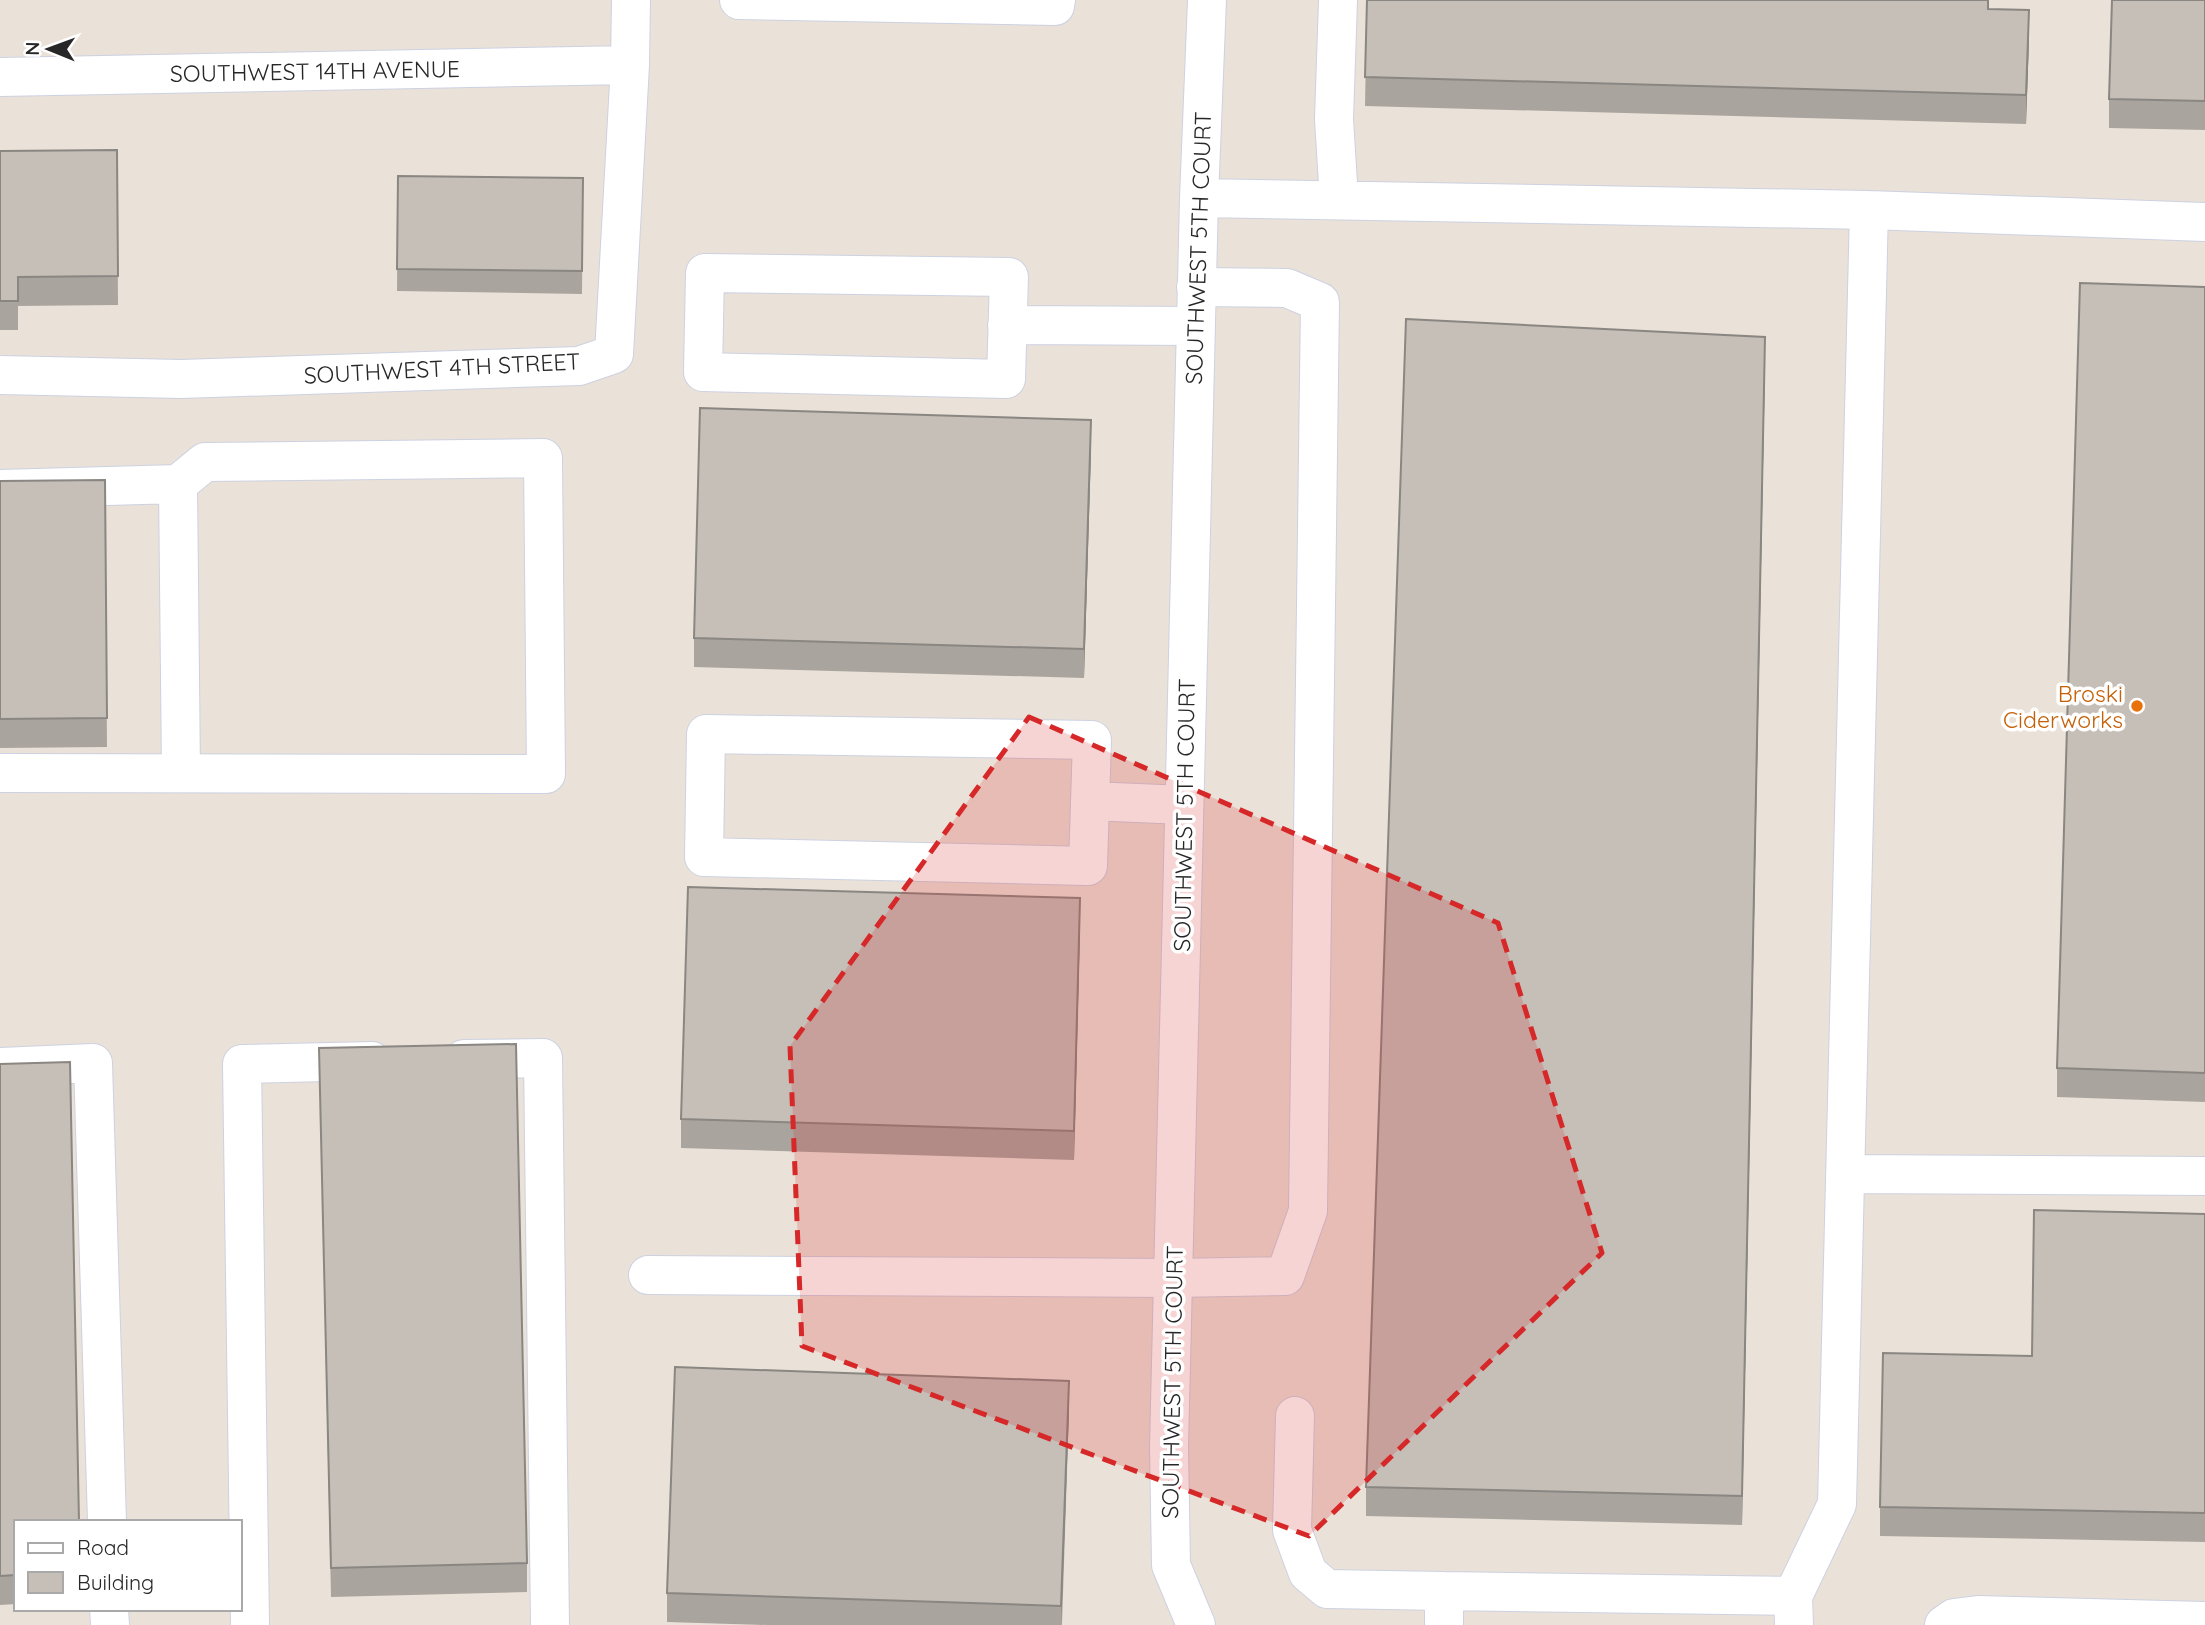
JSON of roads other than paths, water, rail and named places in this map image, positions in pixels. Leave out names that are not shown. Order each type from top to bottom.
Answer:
[{"type":"street","name":"SOUTHWEST 4TH STREET","points":[[0,375],[181,379],[565,367],[579,366],[614,354],[631,0]]},
{"type":"street","points":[[739,0],[1055,6],[1056,0]]},
{"type":"street","name":"SOUTHWEST 5TH COURT","points":[[1195,1625],[1171,1565],[1169,1447],[1196,287],[1207,0]]},
{"type":"street","points":[[1338,0],[1334,119],[1339,200]]},
{"type":"street","name":"SOUTHWEST 14TH AVENUE","points":[[0,77],[629,65]]},
{"type":"street","points":[[1199,198],[1869,210],[2205,222]]},
{"type":"street","points":[[1295,1416],[1292,1530],[1308,1573],[1327,1589],[1444,1608],[1794,1610],[1837,1504],[1869,210]]},
{"type":"street","points":[[705,273],[1009,277],[1007,325],[1006,379],[703,372],[705,273]]},
{"type":"street","points":[[648,1275],[1173,1278],[1285,1276],[1308,1211],[1320,302],[1287,288],[1196,287]]},
{"type":"street","points":[[1007,325],[1196,326]]},
{"type":"street","points":[[0,489],[178,484],[205,461],[543,458],[546,774],[0,773]]},
{"type":"street","points":[[178,484],[181,773]]},
{"type":"street","points":[[706,734],[1092,740],[1090,802],[1088,866],[704,857],[706,734]]},
{"type":"street","points":[[1090,802],[1184,805]]},
{"type":"street","points":[[250,1625],[242,1064],[543,1058],[550,1625]]},
{"type":"street","points":[[0,1067],[93,1063],[107,1520]]},
{"type":"street","points":[[1845,1174],[2205,1176]]},
{"type":"street","points":[[1944,1625],[1954,1618],[1978,1615],[2205,1621]]},
{"type":"place","name":"Broski Ciderworks","points":[[2137,706]]}]
